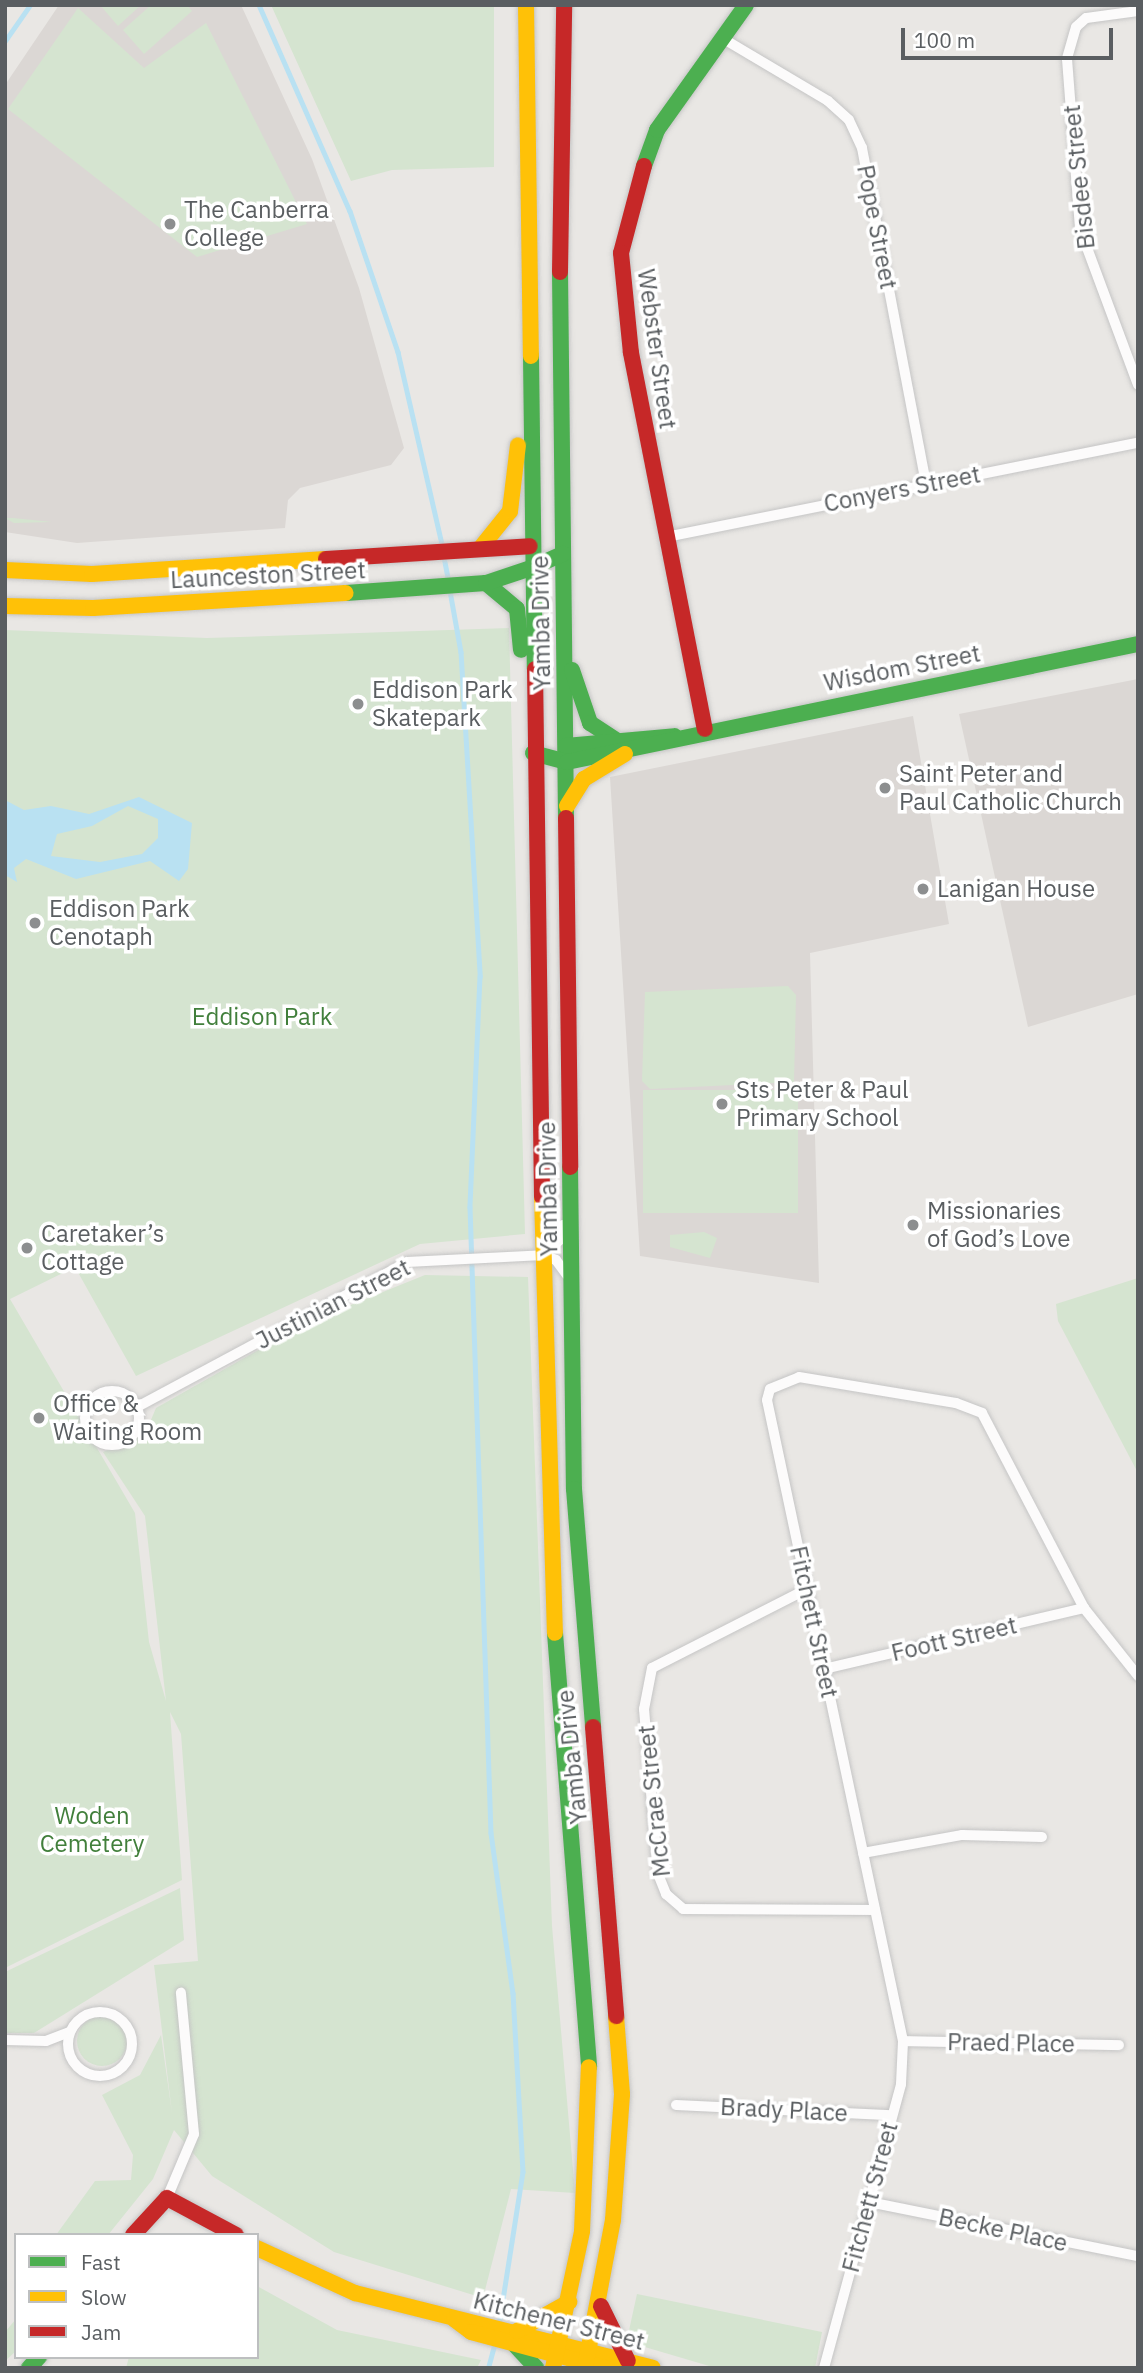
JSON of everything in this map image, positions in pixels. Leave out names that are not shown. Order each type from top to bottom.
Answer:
[{"type":"main road","name":"Yamba Drive","points":[[526,5],[533,753],[543,1255],[556,1688],[589,2047],[582,2231],[557,2355]]},
{"type":"main road","name":"Yamba Drive","points":[[564,5],[563,554],[572,1298],[579,1601],[621,2050],[619,2165],[600,2302],[587,2360]]},
{"type":"main road","name":"Webster Street","points":[[705,729],[627,329],[621,253],[630,203],[657,130],[746,5]]},
{"type":"main road","points":[[482,546],[501,527],[516,494],[529,391]]},
{"type":"main road","name":"Launceston Street","points":[[5,570],[92,574],[482,546],[530,546],[563,554]]},
{"type":"main road","name":"Launceston Street","points":[[5,606],[93,608],[477,584],[531,568],[563,554]]},
{"type":"main road","points":[[477,584],[517,609],[533,694]]},
{"type":"main road","points":[[564,643],[590,723],[615,739]]},
{"type":"main road","name":"Wisdom Street","points":[[567,754],[625,754],[675,736],[705,729],[1138,644]]},
{"type":"main road","name":"Wisdom Street","points":[[567,754],[615,739],[675,736]]},
{"type":"main road","points":[[533,753],[567,754]]},
{"type":"main road","points":[[567,807],[584,779],[625,754]]},
{"type":"main road","points":[[135,2233],[167,2198],[232,2233]]},
{"type":"main road","name":"Kitchener Street","points":[[259,2249],[355,2293],[515,2337],[557,2355],[587,2360],[628,2361],[653,2368]]},
{"type":"main road","points":[[536,2368],[515,2337],[569,2302]]},
{"type":"main road","points":[[600,2302],[628,2361]]},
{"type":"main road","name":"Kitchener Street","points":[[587,2360],[605,2368]]},
{"type":"street","name":"Bisdee Street","points":[[1138,12],[1086,18],[1073,34],[1067,59],[1080,229],[1138,385]]},
{"type":"street","name":"Pope Street","points":[[722,38],[828,101],[858,139],[926,484]]},
{"type":"street","name":"Conyers Street","points":[[666,537],[1138,443]]},
{"type":"street","points":[[571,1190],[563,1237],[543,1255],[565,1267],[572,1298]]},
{"type":"street","name":"Justinian Street","points":[[137,1407],[407,1262],[462,1256],[543,1255]]},
{"type":"street","name":"Fitchett Street","points":[[824,2368],[892,2115],[902,2041],[767,1400],[775,1384],[799,1377],[956,1403],[982,1413],[1084,1608],[1138,1676]]},
{"type":"street","points":[[121,1392],[137,1407],[137,1429],[121,1444],[97,1441],[86,1428],[87,1405],[100,1393],[121,1392]]},
{"type":"street","name":"McCrae Street","points":[[807,1589],[652,1668],[644,1709],[658,1874],[666,1894],[683,1909],[875,1910]]},
{"type":"street","name":"Foott Street","points":[[824,1670],[1084,1608]]},
{"type":"street","points":[[863,1853],[962,1835],[1042,1837]]},
{"type":"street","points":[[167,2198],[194,2134],[181,1993]]},
{"type":"street","points":[[5,2040],[46,2041],[70,2032],[84,2016],[105,2012],[124,2022],[132,2047],[124,2066],[99,2076],[80,2069],[68,2051],[46,2041]]},
{"type":"street","points":[[68,2051],[70,2032]]},
{"type":"street","name":"Praed Place","points":[[902,2041],[1119,2045]]},
{"type":"street","name":"Brady Place","points":[[676,2105],[892,2115]]},
{"type":"street","name":"Becke Place","points":[[869,2202],[1138,2256]]},
{"type":"shaded area","name":"The Canberra College","points":[[59,5],[241,5],[312,159],[359,288],[404,448],[391,465],[300,488],[288,500],[285,528],[77,543],[5,532],[5,85]]},
{"type":"shaded area","points":[[1138,679],[1138,994],[1028,1027],[959,714]]},
{"type":"shaded area","name":"Sts Peter & Paul Primary School","points":[[913,716],[949,924],[810,953],[819,1283],[640,1256],[610,777]]},
{"type":"green space","points":[[100,5],[141,5],[118,26]]},
{"type":"green space","points":[[151,5],[187,5],[192,11],[144,54],[123,30]]},
{"type":"green space","points":[[271,5],[494,5],[494,167],[392,170],[351,181]]},
{"type":"green space","points":[[78,8],[144,68],[206,23],[307,224],[197,257],[8,109]]},
{"type":"green space","points":[[5,518],[13,518],[52,522],[14,523]]},
{"type":"green space","points":[[509,628],[525,1234],[420,1244],[136,1376],[75,1267],[10,1299],[135,1513],[149,1642],[166,1701],[145,1516],[103,1452],[145,1434],[156,1408],[306,1323],[425,1275],[528,1277],[552,1926],[575,2193],[511,2189],[483,2298],[334,2252],[212,2176],[174,2130],[153,2179],[110,2233],[57,2233],[95,2181],[131,2180],[133,2155],[102,2095],[140,2075],[161,2035],[172,2113],[154,1965],[198,1961],[181,1734],[170,1712],[182,1880],[5,1968],[5,630],[207,638]]},
{"type":"green space","points":[[788,986],[796,995],[794,1082],[650,1089],[642,1081],[645,992]]},
{"type":"green space","points":[[643,1090],[798,1090],[798,1213],[643,1213]]},
{"type":"green space","points":[[704,1232],[717,1238],[710,1258],[670,1247],[670,1235]]},
{"type":"green space","points":[[1138,1278],[1138,1473],[1058,1321],[1056,1304]]},
{"type":"green space","points":[[180,1888],[184,1940],[34,2033],[5,2033],[5,1972]]},
{"type":"green space","points":[[102,2016],[119,2024],[127,2041],[119,2058],[102,2066],[85,2058],[77,2041],[85,2024]]},
{"type":"green space","points":[[259,2287],[337,2330],[481,2360],[477,2368],[126,2368],[128,2359],[259,2359]]},
{"type":"green space","points":[[637,2294],[822,2332],[815,2368],[716,2368],[638,2345],[628,2335]]},
{"type":"green space","points":[[14,2321],[14,2353],[5,2361],[5,2332]]},
{"type":"water","points":[[139,797],[192,823],[188,869],[179,881],[150,861],[76,879],[26,859],[14,868],[17,882],[5,875],[5,800],[24,810],[51,806],[89,814]],"holes":[[[128,806],[158,819],[158,838],[142,854],[100,862],[51,856],[57,834],[92,826]]]},
{"type":"waterway","points":[[5,41],[30,5]]},
{"type":"waterway","points":[[259,5],[350,211],[398,352],[443,548]]},
{"type":"waterway","points":[[444,557],[449,583]]},
{"type":"waterway","points":[[450,591],[461,652],[480,976],[470,1207],[491,1833],[513,1993],[523,2172],[499,2326]]},
{"type":"waterway","points":[[488,2368],[495,2342]]},
{"type":"traffic: fast","points":[[644,166],[657,130],[746,5]]},
{"type":"traffic: fast","points":[[560,272],[566,818]]},
{"type":"traffic: fast","points":[[531,356],[535,669]]},
{"type":"traffic: fast","points":[[531,568],[563,554]]},
{"type":"traffic: fast","points":[[346,593],[486,583],[531,568]]},
{"type":"traffic: fast","points":[[486,583],[517,609],[521,650]]},
{"type":"traffic: fast","points":[[567,762],[1138,644]]},
{"type":"traffic: fast","points":[[572,670],[590,723],[615,739]]},
{"type":"traffic: fast","points":[[566,746],[675,736]]},
{"type":"traffic: fast","points":[[533,753],[567,762]]},
{"type":"traffic: fast","points":[[570,1167],[574,1489],[593,1727]]},
{"type":"traffic: fast","points":[[555,1633],[589,2067]]},
{"type":"traffic: fast","points":[[513,2343],[536,2368]]},
{"type":"traffic: fast","points":[[29,2368],[37,2359]]},
{"type":"traffic: slow","points":[[526,5],[531,356]]},
{"type":"traffic: slow","points":[[482,546],[510,511],[518,445]]},
{"type":"traffic: slow","points":[[5,570],[92,574],[326,559]]},
{"type":"traffic: slow","points":[[5,606],[93,608],[346,593]]},
{"type":"traffic: slow","points":[[567,806],[584,779],[625,754]]},
{"type":"traffic: slow","points":[[542,1197],[555,1633]]},
{"type":"traffic: slow","points":[[585,2368],[613,2220],[622,2094],[616,2016]]},
{"type":"traffic: slow","points":[[553,2368],[582,2231],[589,2067]]},
{"type":"traffic: slow","points":[[259,2249],[355,2293],[653,2368]]},
{"type":"traffic: slow","points":[[517,2331],[569,2302]]},
{"type":"traffic: slow","points":[[454,2319],[471,2332],[605,2368]]},
{"type":"traffic: jam","points":[[560,272],[564,5]]},
{"type":"traffic: jam","points":[[644,166],[621,253],[631,353],[705,729]]},
{"type":"traffic: jam","points":[[326,559],[530,546]]},
{"type":"traffic: jam","points":[[535,669],[542,1197]]},
{"type":"traffic: jam","points":[[566,818],[570,1167]]},
{"type":"traffic: jam","points":[[593,1727],[616,2016]]},
{"type":"traffic: jam","points":[[135,2233],[167,2198],[232,2233]]},
{"type":"traffic: jam","points":[[601,2306],[628,2361]]},
{"type":"place","name":"The Canberra College","points":[[170,224]]},
{"type":"place","name":"Eddison Park Skatepark","points":[[358,704]]},
{"type":"place","name":"Saint Peter and Paul Catholic Church","points":[[885,788]]},
{"type":"place","name":"Lanigan House","points":[[923,889]]},
{"type":"place","name":"Eddison Park Cenotaph","points":[[35,923]]},
{"type":"place","name":"Sts Peter & Paul Primary School","points":[[722,1104]]},
{"type":"place","name":"Missionaries of God’s Love","points":[[913,1225]]},
{"type":"place","name":"Caretaker’s Cottage","points":[[27,1248]]},
{"type":"place","name":"Office & Waiting Room","points":[[39,1418]]},
{"type":"park label","name":"Eddison Park","points":[[262,1017]]},
{"type":"park label","name":"Woden Cemetery","points":[[92,1830]]}]
